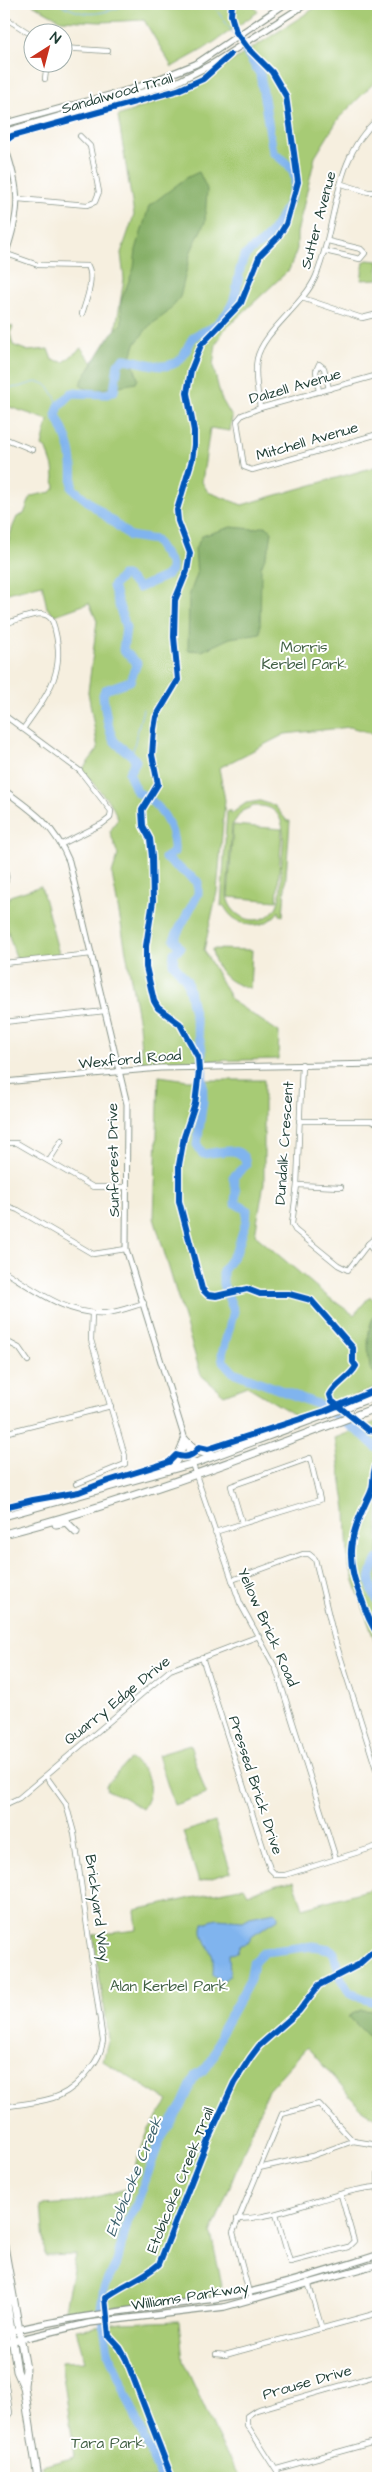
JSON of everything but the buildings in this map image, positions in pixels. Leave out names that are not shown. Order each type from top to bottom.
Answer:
[{"type":"main road","points":[[4,124],[160,79],[196,64],[232,42],[285,4]]},
{"type":"main road","points":[[4,132],[160,89],[200,71],[306,4]]},
{"type":"main road","points":[[4,1516],[218,1455],[378,1395]]},
{"type":"main road","points":[[4,1534],[96,1508],[196,1475],[378,1407]]},
{"type":"main road","points":[[167,1470],[176,1461],[185,1440],[200,1452],[218,1455]]},
{"type":"main road","points":[[46,1523],[53,1525],[66,1522],[76,1532],[80,1516],[96,1508]]},
{"type":"main road","points":[[4,2246],[11,2298],[16,2303],[26,2369],[24,2387]]},
{"type":"main road","name":"Williams Parkway","points":[[7,2332],[114,2312],[214,2299],[306,2276],[378,2255]]},
{"type":"main road","name":"Williams Parkway","points":[[4,2343],[88,2323],[224,2307],[378,2264]]},
{"type":"main road","points":[[11,2298],[7,2304],[7,2332],[12,2340],[17,2371],[24,2387],[38,2478]]},
{"type":"street","points":[[4,21],[10,21],[22,29]]},
{"type":"street","points":[[72,49],[108,51]]},
{"type":"street","points":[[45,79],[46,72]]},
{"type":"street","name":"Sutter Avenue","points":[[260,408],[256,377],[257,358],[270,335],[302,298],[316,278],[326,251],[342,184],[354,145],[378,119]]},
{"type":"street","points":[[18,199],[86,204],[95,202],[99,192],[90,146],[80,136]]},
{"type":"street","points":[[4,144],[10,160],[18,199],[18,215],[4,255],[38,264],[88,266],[90,271],[88,297],[82,314]]},
{"type":"street","points":[[342,184],[368,192],[378,192]]},
{"type":"street","points":[[326,251],[360,258],[365,253],[361,249],[328,241]]},
{"type":"street","points":[[302,298],[362,318],[378,314]]},
{"type":"street","points":[[319,392],[316,371],[319,364],[324,368],[329,389]]},
{"type":"street","name":"Dalzell Avenue","points":[[244,467],[237,421],[242,415],[260,408],[378,375]]},
{"type":"street","name":"Mitchell Avenue","points":[[244,467],[246,469],[258,469],[378,434]]},
{"type":"street","points":[[4,438],[33,450]]},
{"type":"street","points":[[4,624],[40,614],[49,616],[53,620],[60,649],[51,688],[23,729]]},
{"type":"street","points":[[4,715],[80,771],[111,812],[110,818],[102,824],[62,844]]},
{"type":"street","name":"Sunforest Drive","points":[[4,790],[49,825],[62,844],[71,869],[128,1117],[126,1249],[192,1463]]},
{"type":"street","points":[[4,868],[7,873],[4,885]]},
{"type":"street","points":[[4,964],[92,954]]},
{"type":"street","points":[[4,1022],[105,1011]]},
{"type":"street","name":"Dundalk Crescent","points":[[302,1064],[297,1185],[291,1219],[295,1230],[338,1265],[348,1270],[368,1244],[378,1235]]},
{"type":"street","name":"Wexford Road","points":[[4,1082],[176,1067],[378,1064]]},
{"type":"street","points":[[299,1121],[371,1121],[378,1123]]},
{"type":"street","points":[[49,1161],[62,1140]]},
{"type":"street","points":[[4,1143],[18,1144],[93,1186],[126,1187]]},
{"type":"street","points":[[297,1185],[341,1187]]},
{"type":"street","points":[[4,1205],[18,1210],[93,1254],[126,1249]]},
{"type":"street","points":[[368,1244],[378,1257]]},
{"type":"street","points":[[4,1271],[62,1306],[92,1313],[116,1312],[144,1303]]},
{"type":"street","points":[[76,1484],[125,1464],[125,1456],[91,1340],[92,1313]]},
{"type":"street","points":[[4,1340],[19,1348],[28,1361]]},
{"type":"street","points":[[4,1433],[111,1406]]},
{"type":"street","points":[[215,1532],[320,1500],[310,1458],[231,1486],[242,1523]]},
{"type":"street","name":"Yellow Brick Road","points":[[192,1463],[240,1603],[276,1668],[336,1859]]},
{"type":"street","points":[[232,1580],[303,1554],[309,1554],[314,1559],[334,1637],[378,1775]]},
{"type":"street","name":"Quarry Edge Drive","points":[[4,1805],[19,1798],[170,1670],[202,1656],[259,1636]]},
{"type":"street","name":"Pressed Brick Drive","points":[[202,1656],[270,1869],[276,1875],[285,1875],[378,1846]]},
{"type":"street","name":"Brickyard Way","points":[[4,2107],[56,2098],[72,2091],[97,2060],[104,2041],[72,1823],[60,1795],[46,1776]]},
{"type":"street","points":[[251,2300],[233,2232],[282,2114],[319,2104],[353,2142]]},
{"type":"street","points":[[259,2168],[312,2156],[353,2142],[378,2145],[378,2210]]},
{"type":"street","points":[[237,2219],[276,2214],[360,2189],[377,2187]]},
{"type":"street","points":[[276,2214],[290,2262],[348,2247],[354,2241],[341,2195]]},
{"type":"street","points":[[306,2276],[322,2329]]},
{"type":"street","points":[[216,2354],[225,2355],[378,2313]]},
{"type":"street","points":[[4,2372],[10,2413],[4,2422]]},
{"type":"street","name":"Prouse Drive","points":[[277,2469],[247,2425],[246,2420],[251,2412],[378,2375]]},
{"type":"street","points":[[281,2478],[277,2469],[378,2440]]},
{"type":"green space","points":[[32,4],[252,4],[258,12],[204,49],[172,67],[144,20],[101,22],[61,20]]},
{"type":"green space","name":"Morris Kerbel Park","points":[[321,4],[378,4],[378,79],[339,118],[315,157],[297,233],[297,249],[289,270],[224,330],[216,344],[213,366],[221,398],[232,417],[230,431],[210,428],[202,482],[208,492],[242,505],[378,466],[378,735],[350,727],[285,734],[219,768],[225,800],[217,892],[204,950],[232,1001],[279,1032],[278,1059],[142,1063],[139,1024],[112,874],[118,855],[110,832],[118,818],[111,804],[82,770],[98,749],[88,692],[97,621],[89,603],[55,615],[47,608],[42,584],[4,594],[6,554],[17,517],[24,514],[31,496],[51,492],[55,488],[53,467],[47,449],[42,446],[48,420],[4,405],[4,323],[13,327],[10,333],[13,345],[28,351],[48,349],[52,360],[64,362],[81,348],[92,362],[114,340],[124,279],[121,253],[134,215],[118,116],[186,91]]},
{"type":"green space","points":[[199,172],[207,189],[205,222],[191,251],[180,297],[167,313],[149,326],[135,344],[131,357],[138,379],[136,383],[90,391],[80,384],[111,334],[122,323],[121,301],[134,268],[136,250],[149,206],[186,178]]},
{"type":"green space","points":[[367,260],[378,261],[378,279],[361,280],[364,262]]},
{"type":"green space","points":[[265,526],[272,531],[270,545],[261,567],[260,633],[230,638],[202,651],[188,650],[189,596],[197,574],[195,549],[202,536],[231,527],[253,529]]},
{"type":"green space","points":[[260,801],[275,806],[287,821],[290,821],[283,916],[280,915],[279,911],[273,918],[258,925],[243,923],[229,914],[224,906],[221,906],[227,811],[231,811],[231,814],[246,803]],"holes":[[[254,806],[266,807],[275,811],[280,818],[282,827],[281,887],[277,906],[264,918],[256,920],[241,916],[229,904],[227,895],[232,825],[242,811]]]},
{"type":"green space","points":[[233,825],[282,829],[277,901],[228,897]]},
{"type":"green space","points":[[41,886],[59,954],[17,960],[7,927],[7,903],[10,896]]},
{"type":"green space","points":[[212,949],[252,950],[250,988],[229,980],[224,975],[216,964]]},
{"type":"green space","points":[[159,1076],[188,1080],[264,1080],[264,1183],[255,1235],[327,1296],[354,1315],[370,1296],[378,1304],[378,1387],[300,1418],[247,1386],[224,1395],[201,1375],[154,1218]]},
{"type":"green space","points":[[377,1310],[378,1376],[370,1369],[368,1346],[369,1331]]},
{"type":"green space","points":[[378,1421],[378,1651],[348,1563],[346,1509],[335,1438]]},
{"type":"green space","points":[[190,1745],[206,1794],[174,1805],[158,1755]]},
{"type":"green space","points":[[130,1759],[143,1769],[149,1781],[149,1795],[142,1809],[125,1798],[107,1790],[106,1785]]},
{"type":"green space","points":[[215,1822],[231,1872],[199,1882],[183,1832]]},
{"type":"green space","name":"Alan Kerbel Park","points":[[294,1881],[303,1908],[378,1887],[378,2119],[360,2108],[307,2047],[268,2090],[211,2234],[224,2294],[64,2313],[76,2255],[45,2256],[41,2205],[74,2203],[126,2189],[149,2129],[168,2101],[103,2061],[109,2038],[93,1935],[137,1930],[135,1910],[244,1887],[248,1894],[277,1884]]},
{"type":"green space","points":[[361,2010],[378,2011],[378,2046],[348,2016]]},
{"type":"green space","name":"Tara Park","points":[[179,2321],[183,2361],[222,2446],[241,2478],[44,2478],[42,2466],[75,2457],[61,2362],[85,2361],[76,2330],[121,2323]]},
{"type":"water","points":[[275,1912],[278,1915],[278,1919],[254,1934],[248,1943],[240,1945],[237,1953],[229,1954],[230,1975],[222,1982],[213,1975],[213,1956],[203,1936],[203,1923],[217,1919],[243,1921],[250,1917]]},
{"type":"waterway","name":"Etobicoke Creek","points":[[59,4],[69,9],[86,13],[102,12],[130,4]]},
{"type":"waterway","name":"Etobicoke Creek","points":[[212,4],[235,35]]},
{"type":"waterway","name":"Etobicoke Creek","points":[[244,48],[260,74],[273,152],[289,166],[294,174],[295,185],[285,210],[266,239],[250,251],[242,261],[236,292],[228,310],[213,327],[195,336],[180,360],[167,366],[161,366],[124,359],[118,364],[114,391],[107,394],[72,393],[59,406],[56,415],[65,434],[72,458],[72,488],[130,536],[155,540],[171,564],[171,570],[166,576],[139,588],[126,576],[122,576],[113,586],[126,628],[123,650],[137,663],[130,681],[105,690],[103,695],[113,739],[136,761],[129,773],[137,792],[145,796],[159,809],[169,825],[174,843],[174,852],[165,858],[198,882],[198,894],[174,939],[180,948],[174,953],[173,963],[187,981],[202,1050],[203,1100],[197,1145],[203,1154],[223,1151],[241,1154],[246,1165],[233,1177],[236,1191],[235,1203],[247,1210],[246,1222],[237,1250],[223,1271],[223,1284],[234,1311],[222,1354],[223,1361],[233,1372],[322,1406],[363,1435],[378,1449]]},
{"type":"waterway","points":[[4,386],[13,388],[40,382],[46,385],[59,406]]},
{"type":"waterway","points":[[132,754],[143,709]]},
{"type":"waterway","name":"Etobicoke Creek","points":[[378,1559],[370,1580],[372,1590],[378,1602]]},
{"type":"waterway","name":"Etobicoke Creek","points":[[161,2478],[108,2351],[101,2308],[104,2288],[117,2262],[128,2220],[136,2206],[160,2140],[182,2105],[195,2076],[206,2068],[213,2058],[221,2032],[250,1980],[253,1963],[264,1952],[313,1946],[329,1949],[334,1953],[340,1977],[349,1992],[378,2003]]},
{"type":"cycle path","points":[[232,4],[231,15],[236,32],[247,47],[272,72],[286,96],[298,182],[286,224],[278,237],[260,255],[241,303],[201,345],[191,370],[187,393],[194,431],[194,445],[192,460],[177,510],[178,521],[190,553],[187,571],[175,600],[174,637],[178,680],[156,717],[152,755],[158,784],[142,810],[143,826],[150,839],[152,857],[153,901],[146,946],[146,967],[154,1001],[158,1008],[180,1024],[198,1057],[199,1071],[195,1104],[184,1137],[179,1165],[179,1201],[202,1289],[208,1295],[216,1296],[247,1289],[260,1294],[289,1294],[311,1300],[353,1348],[353,1362],[356,1366],[330,1395],[332,1401],[368,1430],[378,1431]]},
{"type":"cycle path","name":"Sandalwood Trail","points":[[4,142],[12,136],[178,90],[203,79],[230,55]]},
{"type":"cycle path","points":[[4,1507],[79,1492],[169,1462],[176,1455],[189,1456],[195,1453],[199,1447],[208,1449],[325,1411],[378,1389]]},
{"type":"cycle path","points":[[378,1462],[374,1470],[372,1490],[358,1522],[351,1546],[352,1571],[367,1614],[378,1635]]},
{"type":"cycle path","name":"Etobicoke Creek Trail","points":[[172,2478],[126,2359],[120,2348],[109,2336],[105,2298],[146,2274],[159,2264],[207,2142],[234,2083],[259,2046],[299,2011],[319,1985],[358,1965],[378,1947]]}]
